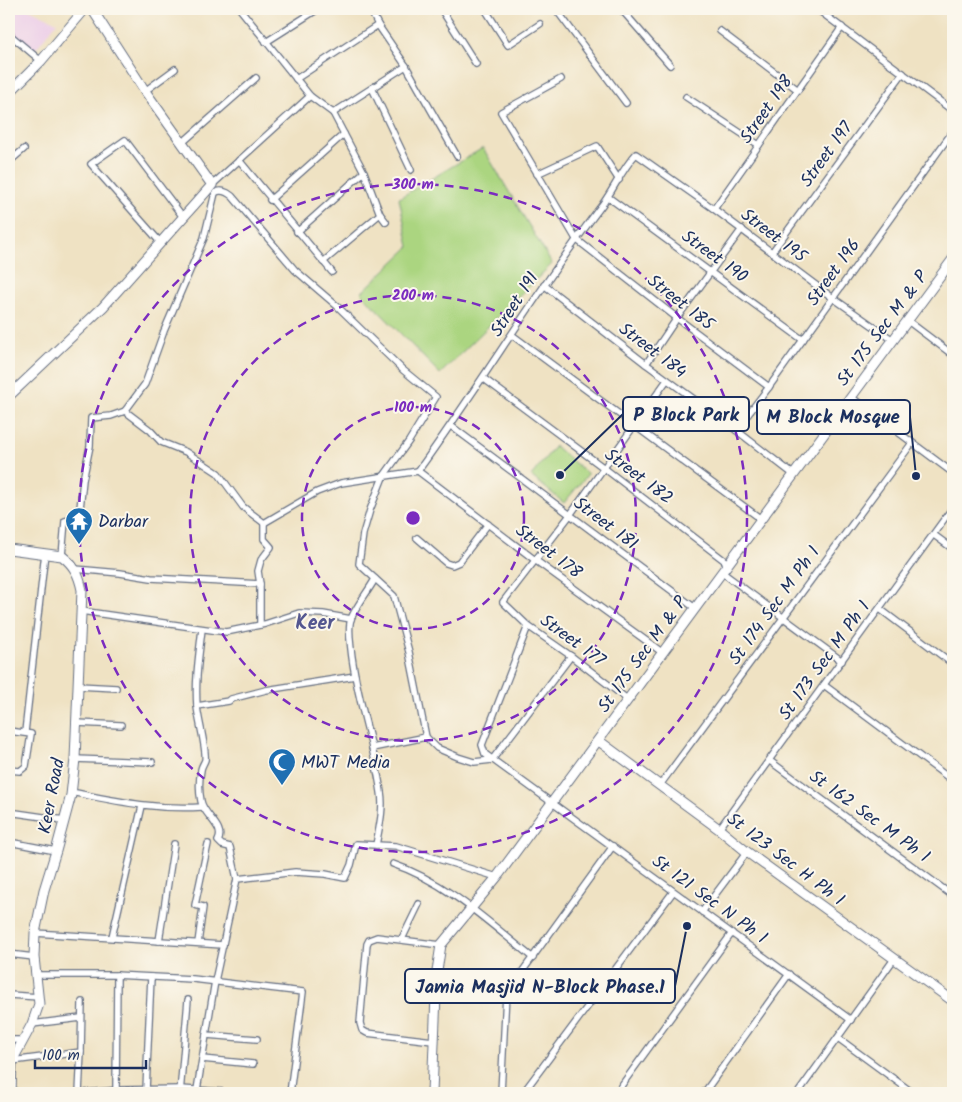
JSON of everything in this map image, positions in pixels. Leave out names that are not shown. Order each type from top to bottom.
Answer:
[{"type":"street","points":[[9,93],[41,61],[85,9]]},
{"type":"street","points":[[92,9],[145,91],[212,185]]},
{"type":"street","points":[[240,9],[310,96],[333,113],[364,172],[380,214],[386,222]]},
{"type":"street","points":[[266,42],[318,9]]},
{"type":"street","points":[[370,9],[378,25],[406,66],[457,156]]},
{"type":"street","points":[[441,9],[476,64]]},
{"type":"street","points":[[485,9],[508,45],[540,24]]},
{"type":"street","points":[[561,9],[558,12],[626,103]]},
{"type":"street","points":[[621,9],[670,65]]},
{"type":"street","points":[[817,9],[953,111]]},
{"type":"street","points":[[296,79],[378,25]]},
{"type":"street","name":"Street 198","points":[[714,209],[842,27]]},
{"type":"street","points":[[720,31],[798,90]]},
{"type":"street","points":[[9,34],[41,61]]},
{"type":"street","points":[[333,113],[406,66]]},
{"type":"street","points":[[145,91],[175,69]]},
{"type":"street","name":"Street 197","points":[[772,252],[903,72]]},
{"type":"street","points":[[182,143],[256,78]]},
{"type":"street","points":[[561,80],[501,112],[576,238]]},
{"type":"street","points":[[372,88],[411,170]]},
{"type":"street","points":[[10,393],[103,308],[212,185],[310,96]]},
{"type":"street","points":[[686,96],[759,145]]},
{"type":"street","name":"Street 196","points":[[736,430],[769,388],[953,131]]},
{"type":"street","points":[[270,200],[344,134]]},
{"type":"street","points":[[160,242],[91,164],[125,140],[183,217]]},
{"type":"street","points":[[538,174],[597,146],[619,180]]},
{"type":"street","points":[[9,162],[24,149]]},
{"type":"street","name":"Street 195","points":[[636,154],[893,340]]},
{"type":"street","name":"Street 191","points":[[418,471],[451,426],[576,238],[608,197],[636,154]]},
{"type":"street","points":[[239,160],[270,200],[332,272]]},
{"type":"street","points":[[297,232],[364,172]]},
{"type":"street","points":[[9,549],[62,556],[65,521],[79,518],[83,480],[90,446],[91,418],[111,416],[125,411],[145,384],[164,331],[204,238],[215,193],[220,191],[226,192],[232,196],[295,270],[337,306],[403,370],[436,397],[409,441],[383,477],[363,534],[359,564],[394,596],[409,652],[426,737],[437,748],[458,757],[474,762],[492,760],[571,656]]},
{"type":"street","name":"Street 190","points":[[608,197],[803,340]]},
{"type":"street","points":[[323,262],[380,214]]},
{"type":"street","points":[[646,364],[677,318],[742,230]]},
{"type":"street","name":"Street 185","points":[[576,238],[769,388]]},
{"type":"street","name":"St 175 Sec M & P","points":[[441,945],[497,878],[599,741],[627,699],[723,573],[793,474],[953,259]]},
{"type":"street","name":"Street 184","points":[[544,285],[793,474]]},
{"type":"street","points":[[908,321],[953,355]]},
{"type":"street","points":[[512,335],[761,519]]},
{"type":"street","name":"Street 182","points":[[483,378],[729,564]]},
{"type":"street","points":[[535,560],[570,515],[667,380]]},
{"type":"street","points":[[851,396],[953,472]]},
{"type":"street","points":[[125,411],[150,430],[161,442],[186,452],[218,473],[243,507],[264,523]]},
{"type":"street","name":"Street 181","points":[[451,426],[695,608]]},
{"type":"street","name":"St 174 Sec M Ph 1","points":[[660,785],[912,443]]},
{"type":"street","points":[[264,523],[318,492],[341,483],[418,471]]},
{"type":"street","name":"Street 178","points":[[418,471],[535,560],[663,653]]},
{"type":"street","name":"St 173 Sec M Ph 1","points":[[719,829],[953,507]]},
{"type":"street","points":[[260,625],[260,584],[258,571],[261,560],[271,546],[264,539],[264,523]]},
{"type":"street","points":[[417,538],[446,563],[452,565],[459,562],[488,524]]},
{"type":"street","points":[[934,535],[953,549]]},
{"type":"street","points":[[25,732],[45,553]]},
{"type":"street","name":"Keer Road","points":[[10,1093],[11,1063],[38,1010],[39,997],[34,957],[35,933],[44,890],[71,792],[75,759],[82,590],[75,570],[69,561],[62,556]]},
{"type":"street","name":"Street 177","points":[[535,560],[503,602],[528,626],[627,699]]},
{"type":"street","points":[[75,570],[120,573],[150,578],[260,584]]},
{"type":"street","points":[[723,573],[842,661]]},
{"type":"street","points":[[375,579],[351,619],[350,639],[364,722],[382,794],[381,818],[376,845]]},
{"type":"street","points":[[880,609],[953,664]]},
{"type":"street","points":[[81,611],[226,632],[260,625],[299,613],[323,614],[351,619]]},
{"type":"street","points":[[492,760],[485,754],[482,745],[528,626]]},
{"type":"street","points":[[197,1090],[215,981],[237,879],[230,847],[222,845],[218,841],[220,830],[202,806],[199,784],[201,769],[205,759],[197,706],[196,677],[202,629]]},
{"type":"street","points":[[197,706],[229,701],[231,698],[266,690],[355,676]]},
{"type":"street","points":[[824,685],[953,781]]},
{"type":"street","points":[[78,686],[116,688]]},
{"type":"street","points":[[76,724],[121,725]]},
{"type":"street","points":[[9,731],[31,734],[26,766],[20,771],[9,770]]},
{"type":"street","points":[[372,748],[426,737]]},
{"type":"street","name":"St 123 Sec H Ph 1","points":[[599,741],[719,829],[747,852],[953,1002]]},
{"type":"street","points":[[75,759],[152,762]]},
{"type":"street","name":"St 121 Sec N Ph 1","points":[[492,760],[851,1020]]},
{"type":"street","name":"St 162 Sec M Ph 1","points":[[770,761],[953,896]]},
{"type":"street","points":[[71,792],[142,806],[183,808],[202,806]]},
{"type":"street","points":[[112,937],[142,806]]},
{"type":"street","points":[[9,812],[64,820]]},
{"type":"street","points":[[9,842],[56,851]]},
{"type":"street","points":[[159,940],[174,844]]},
{"type":"street","points":[[198,943],[203,907],[195,905],[208,844]]},
{"type":"street","points":[[237,879],[295,872],[325,874],[345,878],[351,865],[356,844],[396,846],[497,878]]},
{"type":"street","points":[[501,1093],[506,994],[613,846]]},
{"type":"street","points":[[702,912],[747,852]]},
{"type":"street","points":[[393,864],[430,880],[472,908],[533,958]]},
{"type":"street","points":[[523,1093],[673,892]]},
{"type":"street","points":[[402,940],[419,904]]},
{"type":"street","points":[[35,933],[223,945]]},
{"type":"street","points":[[616,1093],[732,933]]},
{"type":"street","points":[[432,1093],[437,971],[441,945],[377,937],[369,940],[367,944],[361,1028],[367,1033],[433,1041]]},
{"type":"street","points":[[9,954],[34,957]]},
{"type":"street","points":[[798,1093],[894,959]]},
{"type":"street","points":[[704,1093],[789,974]]},
{"type":"street","points":[[36,975],[117,975],[215,981],[303,992],[290,1093]]},
{"type":"street","points":[[116,1091],[117,975]]},
{"type":"street","points":[[146,1090],[151,977]]},
{"type":"street","points":[[9,995],[39,997]]},
{"type":"street","points":[[180,1091],[188,1000]]},
{"type":"street","points":[[82,1002],[81,1093],[146,1090],[197,1090],[238,1093]]},
{"type":"street","points":[[32,1024],[82,1018]]},
{"type":"street","points":[[206,1036],[257,1038]]},
{"type":"street","points":[[838,1038],[913,1093]]},
{"type":"street","points":[[9,1040],[22,1040]]},
{"type":"street","points":[[11,1063],[81,1052]]},
{"type":"street","points":[[202,1059],[253,1064]]},
{"type":"shaded area","points":[[12,9],[29,9],[57,22],[34,51],[9,29],[9,13]]},
{"type":"green space","points":[[483,148],[552,264],[440,374],[361,293],[409,247],[399,198]]},
{"type":"green space","points":[[555,446],[588,474],[564,503],[531,476]]},
{"type":"place","name":"P Block Park","points":[[560,475]]},
{"type":"place","name":"M Block Mosque","points":[[916,476]]},
{"type":"place","name":"Darbar","points":[[79,545]]},
{"type":"place","name":"MWT Media","points":[[282,786]]},
{"type":"place","name":"Jamia Masjid N-Block Phase.1","points":[[687,926]]},
{"type":"district","name":"Keer","points":[[315,622]]}]
